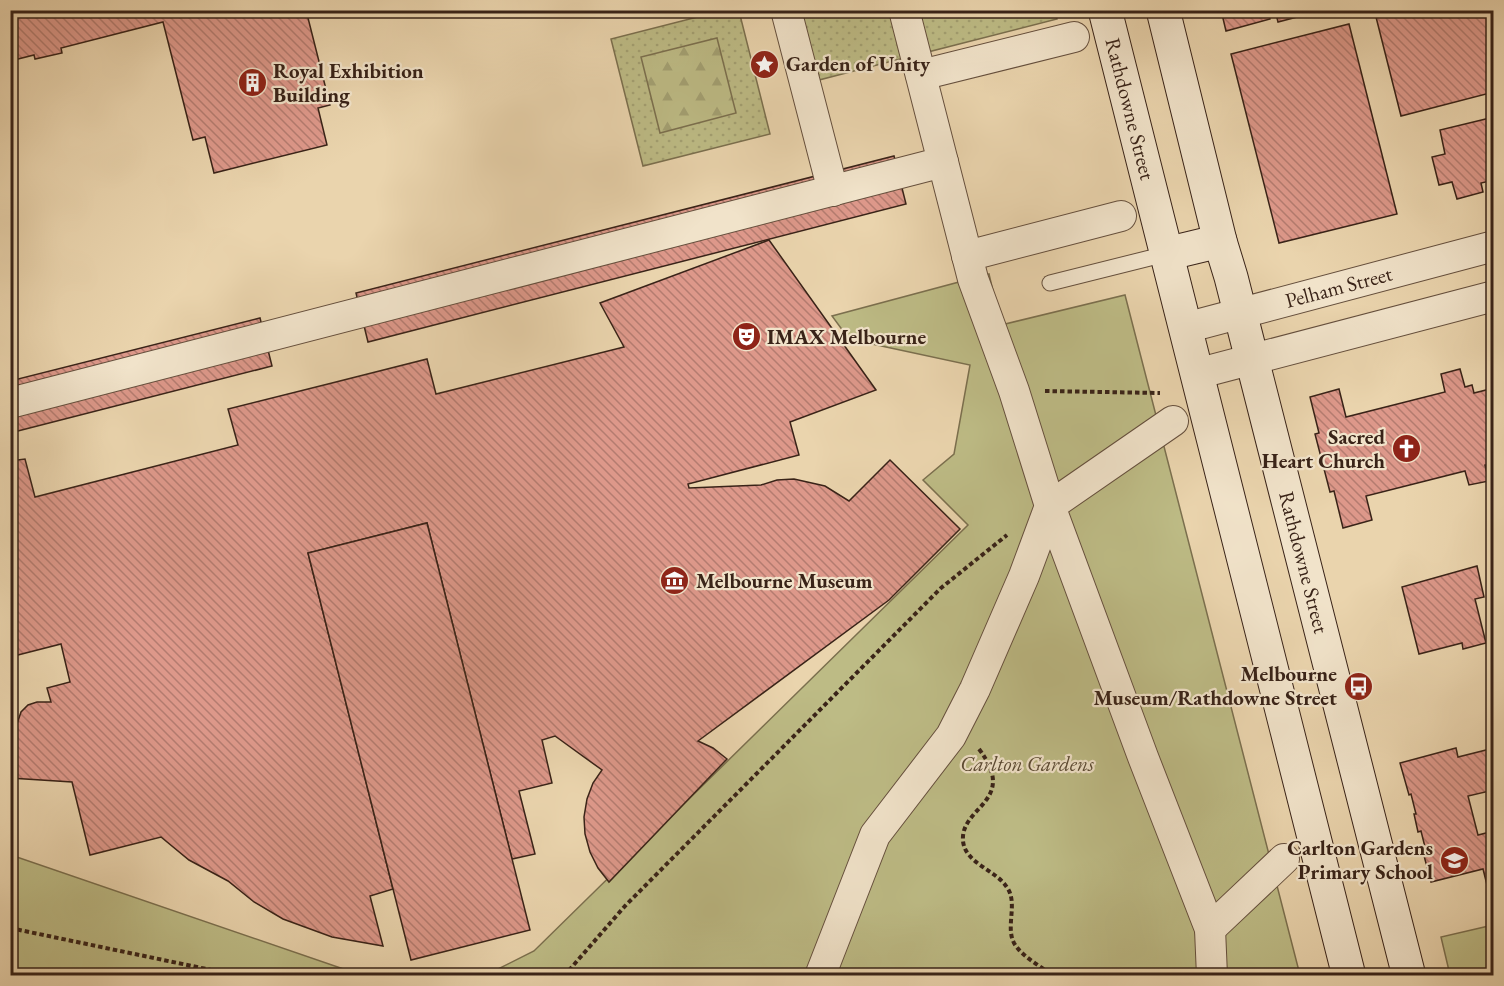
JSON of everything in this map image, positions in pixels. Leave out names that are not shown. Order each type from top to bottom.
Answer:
[{"type":"main road","name":"Rathdowne Street","points":[[1105,10],[1349,975]]},
{"type":"main road","name":"Rathdowne Street","points":[[1163,10],[1220,241],[1409,975]]},
{"type":"main road","points":[[1166,254],[1220,241]]},
{"type":"street","points":[[786,10],[833,191]]},
{"type":"street","points":[[904,10],[973,279],[1014,391],[1050,507],[1210,929],[1212,975]]},
{"type":"street","points":[[921,75],[1074,37]]},
{"type":"street","points":[[10,403],[943,162]]},
{"type":"street","points":[[967,256],[1121,216]]},
{"type":"street","name":"Pelham Street","points":[[1185,328],[1494,246]]},
{"type":"street","points":[[1196,374],[1494,296]]},
{"type":"street","points":[[1299,298],[1312,343]]},
{"type":"street","points":[[820,975],[875,835],[951,736],[975,689],[1024,576],[1050,507],[1173,421]]},
{"type":"street","points":[[1210,929],[1284,859]]},
{"type":"lane","points":[[1050,283],[1166,254]]},
{"type":"path","points":[[1014,391],[1166,393]]},
{"type":"path","points":[[564,975],[625,906],[933,597],[1010,532]]},
{"type":"path","points":[[951,736],[979,749],[991,765],[993,780],[989,797],[963,833],[963,843],[970,857],[994,873],[1009,888],[1012,903],[1011,934],[1014,943],[1020,951],[1053,975]]},
{"type":"path","points":[[10,928],[240,975]]},
{"type":"green space","points":[[721,11],[739,11],[770,134],[643,166],[611,39]]},
{"type":"green space","points":[[801,11],[892,11],[904,58],[819,80]]},
{"type":"green space","points":[[909,11],[1055,11],[1057,19],[920,54]]},
{"type":"green space","points":[[717,38],[736,113],[660,133],[641,57]]},
{"type":"green space","name":"Carlton Gardens","points":[[989,274],[1001,325],[1125,295],[1300,975],[484,976],[534,951],[968,525],[923,480],[954,454],[970,365],[849,339],[832,316]]},
{"type":"green space","points":[[11,855],[361,975],[11,975]]},
{"type":"green space","points":[[1493,925],[1493,975],[1450,975],[1441,937]]},
{"type":"building","name":"Royal Exhibition Building","points":[[10,10],[306,10],[330,105],[318,108],[327,145],[214,173],[205,137],[193,140],[163,22],[61,48],[62,53],[35,59],[34,55],[10,61]]},
{"type":"building","points":[[1221,10],[1272,10],[1268,11],[1270,19],[1226,31]]},
{"type":"building","points":[[1275,10],[1304,10],[1305,15],[1278,22]]},
{"type":"building","points":[[1388,10],[1494,10],[1494,92],[1401,116],[1376,17]]},
{"type":"building","points":[[1349,24],[1397,214],[1279,243],[1231,54]]},
{"type":"building","points":[[1494,117],[1494,180],[1481,183],[1483,192],[1457,199],[1452,182],[1439,185],[1432,157],[1445,154],[1440,130]]},
{"type":"building","points":[[894,156],[906,204],[368,342],[356,293]]},
{"type":"building","name":"Melbourne Museum","points":[[769,240],[876,390],[790,422],[799,455],[688,484],[689,488],[761,485],[777,480],[794,479],[825,486],[849,501],[890,460],[960,529],[889,600],[698,741],[713,748],[727,759],[609,882],[598,868],[590,852],[585,834],[584,817],[587,799],[593,783],[602,770],[555,736],[542,740],[552,783],[519,791],[535,854],[512,859],[427,523],[308,553],[393,889],[370,896],[383,946],[332,937],[283,919],[254,902],[228,881],[189,860],[161,837],[90,855],[72,782],[10,778],[10,731],[16,727],[21,712],[28,705],[37,702],[51,702],[47,688],[70,682],[61,644],[10,657],[10,461],[25,459],[35,497],[238,445],[228,409],[427,359],[436,394],[624,347],[600,303]]},
{"type":"building","points":[[260,318],[272,366],[10,433],[10,381]]},
{"type":"building","name":"Sacred Heart Church","points":[[1460,369],[1465,387],[1472,385],[1474,393],[1494,388],[1494,471],[1492,464],[1485,465],[1489,481],[1469,485],[1465,471],[1366,496],[1372,520],[1343,528],[1334,491],[1330,492],[1315,434],[1319,433],[1310,397],[1339,389],[1346,417],[1445,392],[1441,374]]},
{"type":"building","points":[[427,523],[530,930],[411,960],[308,553]]},
{"type":"building","points":[[1477,566],[1484,597],[1475,599],[1486,643],[1463,649],[1462,643],[1419,654],[1402,587]]},
{"type":"building","points":[[1456,748],[1458,757],[1494,748],[1494,790],[1468,796],[1478,835],[1494,831],[1494,888],[1488,889],[1483,869],[1431,882],[1423,852],[1426,851],[1421,831],[1418,832],[1411,794],[1409,795],[1400,763]]},
{"type":"place","name":"Garden of Unity","points":[[765,64]]},
{"type":"place","name":"Royal Exhibition Building","points":[[252,83]]},
{"type":"place","name":"IMAX Melbourne","points":[[746,337]]},
{"type":"place","name":"Sacred Heart Church","points":[[1406,449]]},
{"type":"place","name":"Melbourne Museum","points":[[675,581]]},
{"type":"place","name":"Melbourne Museum/Rathdowne Street","points":[[1358,686]]},
{"type":"place","name":"Carlton Gardens Primary School","points":[[1454,860]]}]
